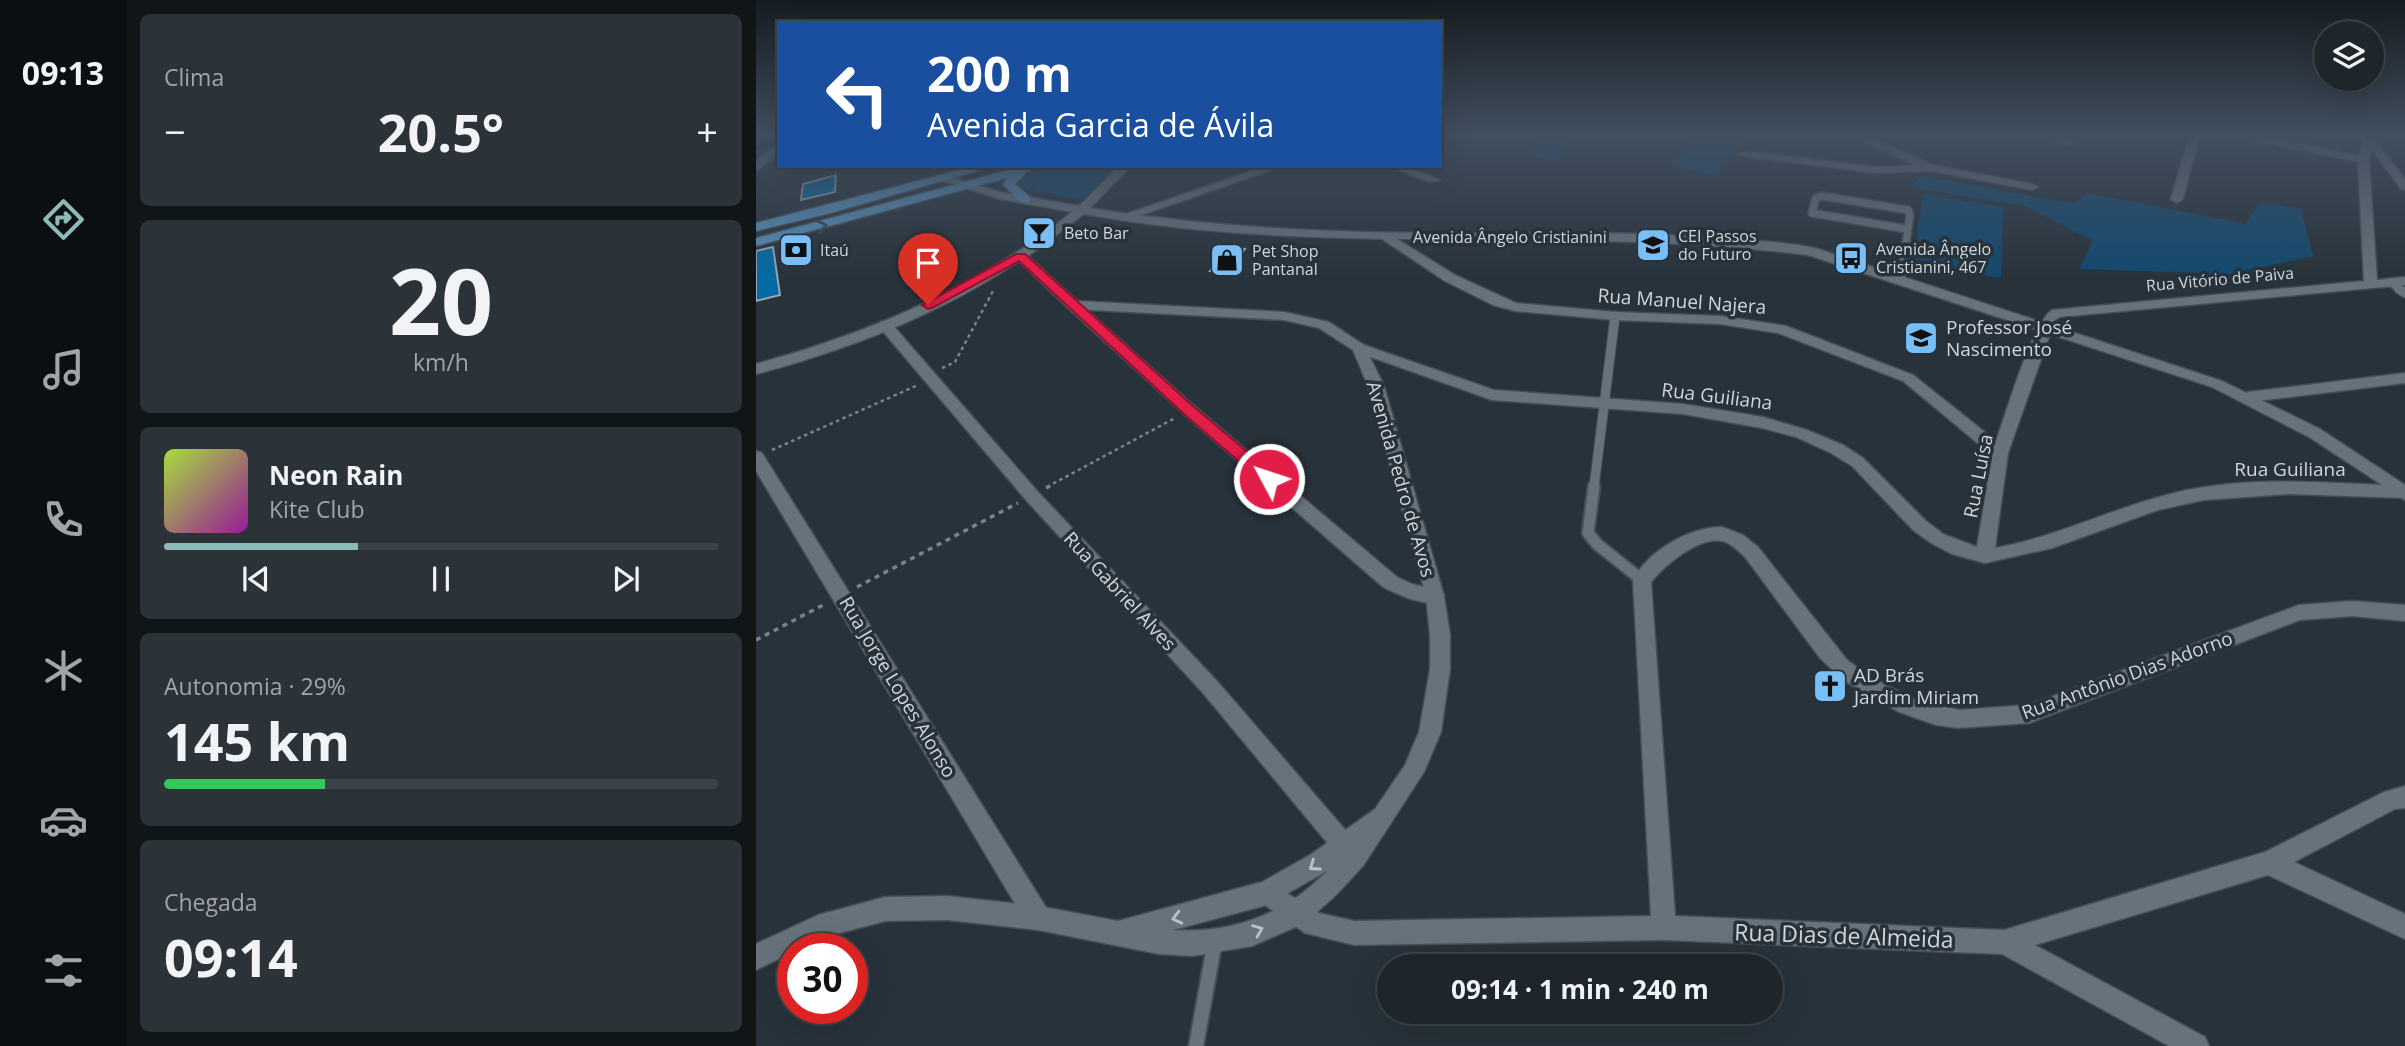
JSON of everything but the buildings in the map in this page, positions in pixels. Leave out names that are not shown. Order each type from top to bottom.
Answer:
[{"type":"main road","points":[[756,227],[936,182]]},
{"type":"main road","points":[[756,242],[983,182]]},
{"type":"main road","points":[[1010,182],[1009,185],[1025,200]]},
{"type":"street","name":"Avenida Ângelo Cristianini","points":[[953,182],[965,187],[1025,200],[1200,228],[1385,237],[1607,236],[1758,244],[1810,251],[2217,384],[2248,397],[2335,444],[2404,493]]},
{"type":"street","points":[[756,369],[885,325],[1005,265],[1082,210],[1110,182]]},
{"type":"street","points":[[1123,217],[1230,182]]},
{"type":"street","points":[[2005,182],[2032,187]]},
{"type":"street","points":[[2177,199],[2182,182]]},
{"type":"street","points":[[2364,182],[2371,283]]},
{"type":"street","name":"Rua Manuel Najera","points":[[1385,237],[1431,268],[1498,302],[1533,310],[1720,320],[1792,333],[1908,378],[2000,453]]},
{"type":"street","points":[[1020,256],[1189,410],[1390,582],[1409,591],[1435,596]]},
{"type":"street","name":"Rua Vitório de Paiva","points":[[2045,327],[2049,318],[2070,310],[2405,281]]},
{"type":"street","points":[[1073,305],[1284,316],[1324,325],[1359,348]]},
{"type":"street","name":"Rua Gabriel Alves","points":[[885,325],[1032,496],[1210,687],[1348,851]]},
{"type":"street","name":"Rua Luísa","points":[[1985,556],[2000,453],[2045,327]]},
{"type":"street","name":"Rua Guiliana","points":[[1359,348],[1492,395],[1734,416],[1773,424],[1808,436],[1845,454],[1868,470],[1920,528],[1934,539],[1985,556],[2025,550],[2174,499],[2221,490],[2275,487],[2404,493]]},
{"type":"street","name":"Avenida Pedro de Avos","points":[[756,957],[818,927],[884,909],[947,908],[1038,918],[1159,942],[1192,944],[1252,934],[1296,914],[1328,887],[1348,851],[1388,810],[1413,772],[1433,722],[1440,669],[1440,635],[1435,596],[1380,399],[1359,348]]},
{"type":"street","points":[[2248,397],[2405,378]]},
{"type":"street","name":"Rua Jorge Lopes Alonso","points":[[756,457],[1038,918]]},
{"type":"street","name":"Rua Antônio Dias Adorno","points":[[1642,580],[1657,560],[1679,545],[1710,535],[1731,536],[1744,543],[1759,559],[1819,645],[1841,667],[1868,686],[1909,706],[1948,718],[1990,720],[2029,714],[2299,612],[2328,607],[2370,608],[2405,613]]},
{"type":"street","points":[[1642,580],[1664,928]]},
{"type":"street","name":"Rua Dias de Almeida","points":[[1266,893],[1314,924],[1354,933],[1664,928],[2004,942],[2269,863],[2392,799],[2405,797]]},
{"type":"street","name":"Avenida Pedro de Avos","points":[[1119,933],[1266,893],[1348,851]]},
{"type":"street","points":[[2269,863],[2405,928]]},
{"type":"street","points":[[2004,942],[2196,1046]]},
{"type":"lane","points":[[1901,279],[1910,214],[1906,209],[1816,198],[1812,213],[1907,229]]},
{"type":"lane","points":[[2390,282],[2405,293]]},
{"type":"lane","points":[[1615,316],[1588,533],[1597,544],[1642,580]]},
{"type":"lane","points":[[1196,1046],[1215,941]]},
{"type":"path","points":[[756,457],[919,385],[929,376],[955,362],[1005,265]]},
{"type":"path","points":[[756,640],[1032,496],[1189,410]]},
{"type":"shaded area","points":[[1018,182],[1101,182],[1082,200],[1022,188]]},
{"type":"shaded area","points":[[1916,182],[1954,182],[2074,204],[2087,193],[2246,224],[2260,202],[2301,209],[2313,256],[2230,274],[2079,269],[2093,241],[2025,206],[1909,187]]},
{"type":"shaded area","points":[[1923,194],[2003,207],[2001,278],[1913,263]]},
{"type":"place","name":"Beto Bar","points":[[1039,233]]},
{"type":"place","name":"CEI Passos do Futuro","points":[[1653,245]]},
{"type":"place","name":"Itaú","points":[[796,250]]},
{"type":"place","name":"Avenida Ângelo Cristianini, 467","points":[[1851,258]]},
{"type":"place","name":"Pet Shop Pantanal","points":[[1227,260]]},
{"type":"place","name":"Professor José Nascimento","points":[[1921,338]]},
{"type":"place","name":"AD Brás Jardim Miriam","points":[[1830,686]]},
{"type":"route","points":[[928,305],[1020,256],[1269,479]]}]
